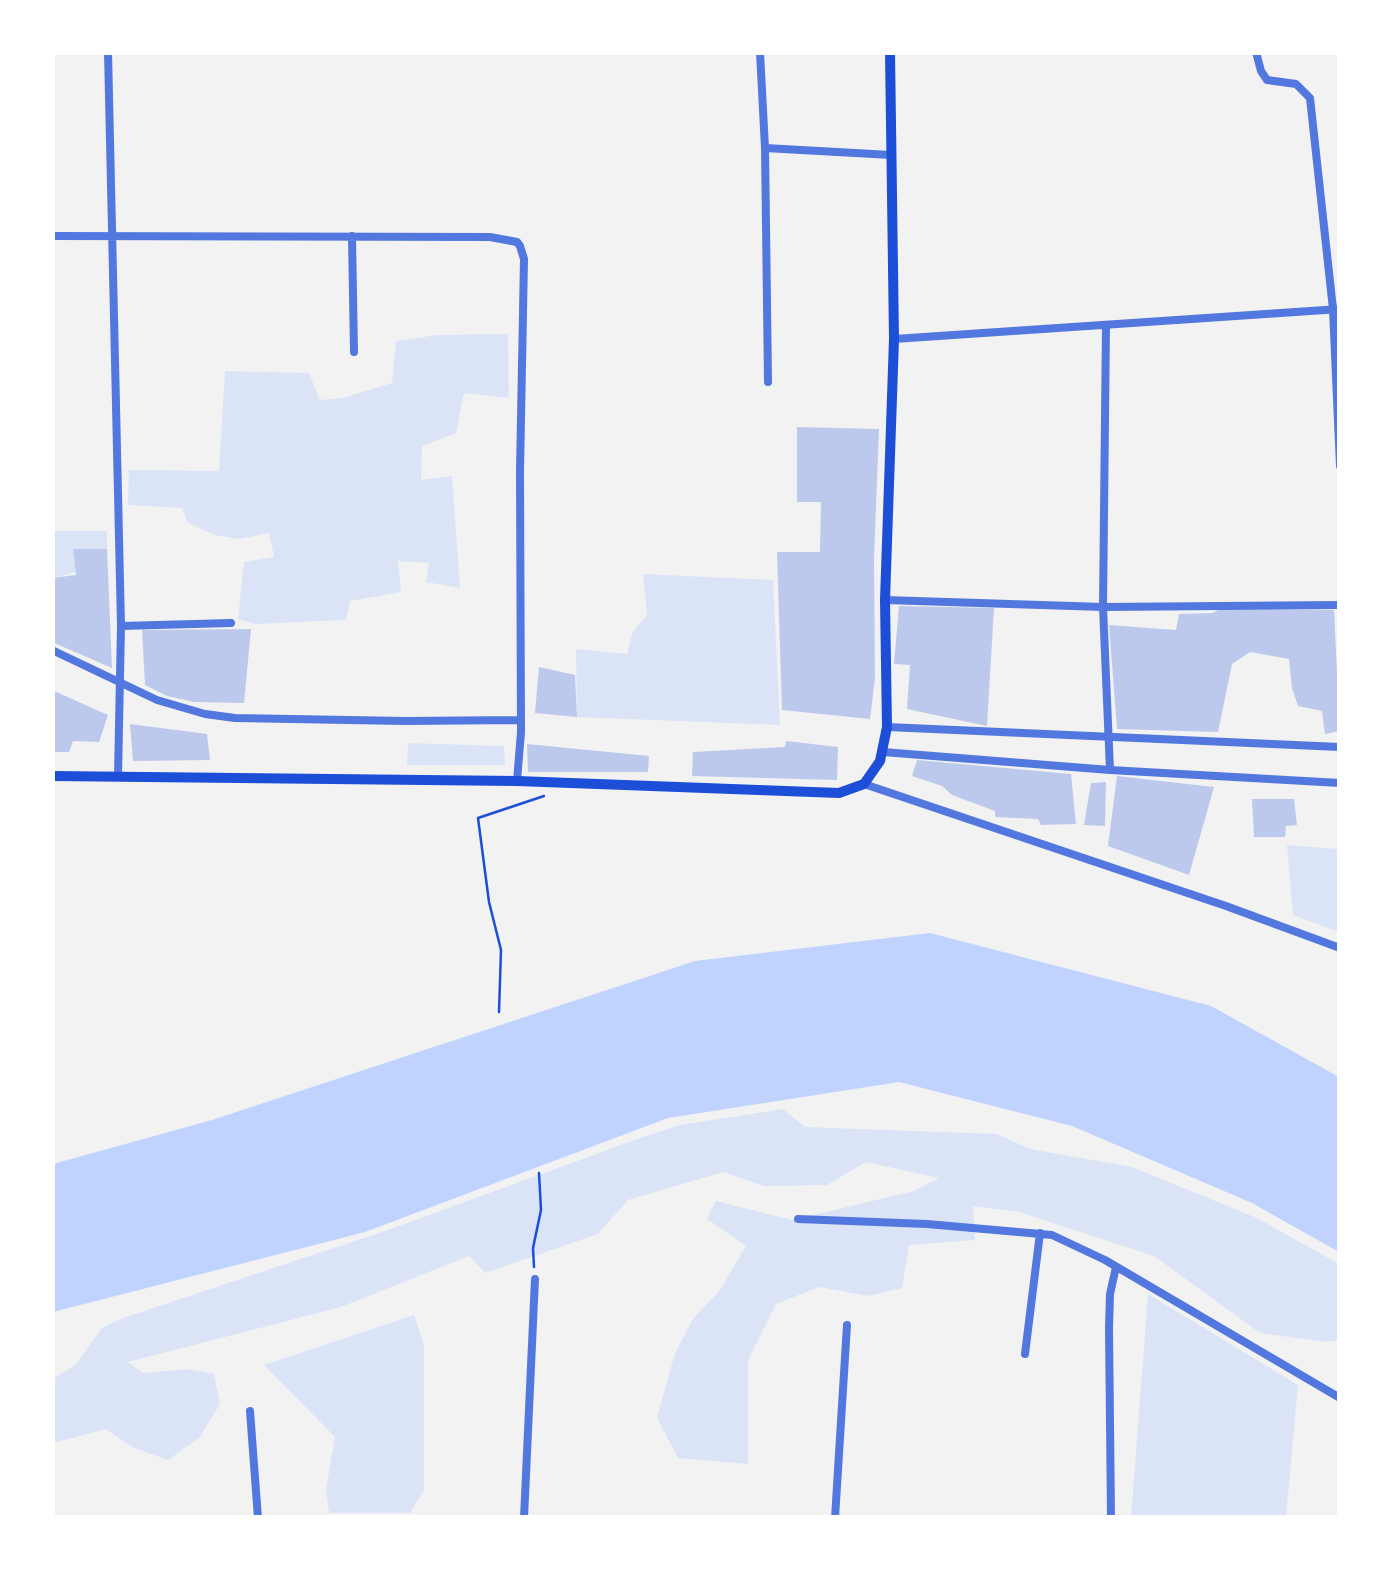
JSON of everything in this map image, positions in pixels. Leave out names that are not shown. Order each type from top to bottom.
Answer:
[{"type":"main road","points":[[52,776],[517,780],[839,793],[864,784],[884,746],[887,727],[884,600],[894,339],[890,52]]},
{"type":"street","points":[[108,52],[121,626],[118,776]]},
{"type":"street","points":[[760,52],[768,382]]},
{"type":"street","points":[[1256,52],[1267,80],[1296,84],[1310,98],[1336,309],[1340,466]]},
{"type":"street","points":[[765,148],[890,155]]},
{"type":"street","points":[[52,236],[500,237],[516,242],[522,252],[517,780]]},
{"type":"street","points":[[352,236],[354,352]]},
{"type":"street","points":[[894,339],[1336,309]]},
{"type":"street","points":[[1106,325],[1103,607],[1110,770]]},
{"type":"street","points":[[884,600],[1103,607],[1340,605]]},
{"type":"street","points":[[121,626],[232,623]]},
{"type":"street","points":[[52,650],[170,705],[235,718],[520,720]]},
{"type":"street","points":[[887,727],[1340,747]]},
{"type":"street","points":[[884,746],[1110,770],[1340,783]]},
{"type":"street","points":[[864,784],[1340,948]]},
{"type":"street","points":[[798,1218],[1040,1233],[1070,1242],[1340,1398]]},
{"type":"street","points":[[1025,1354],[1040,1233]]},
{"type":"street","points":[[1111,1518],[1109,1328],[1116,1266]]},
{"type":"street","points":[[524,1518],[534,1279]]},
{"type":"street","points":[[835,1518],[847,1325]]},
{"type":"street","points":[[250,1411],[258,1518]]},
{"type":"path","points":[[499,1012],[501,950],[489,902],[478,818],[532,798],[550,796]]},
{"type":"path","points":[[534,1279],[533,1248],[541,1210],[539,1173]]},
{"type":"shaded area","points":[[508,334],[509,398],[464,393],[456,433],[422,446],[421,480],[452,476],[460,588],[426,582],[429,563],[398,561],[401,592],[350,601],[346,620],[255,624],[238,619],[244,562],[274,557],[269,533],[239,539],[215,535],[188,523],[182,508],[128,505],[129,470],[219,471],[225,371],[309,373],[320,400],[343,398],[392,383],[396,341],[437,335]]},
{"type":"shaded area","points":[[52,531],[107,531],[107,549],[73,549],[76,572],[53,578]]},
{"type":"shaded area","points":[[643,574],[773,580],[780,725],[577,717],[576,649],[627,654],[633,631],[647,615]]},
{"type":"shaded area","points":[[408,743],[504,746],[505,765],[407,765]]},
{"type":"shaded area","points":[[1287,845],[1339,849],[1339,932],[1293,915]]},
{"type":"shaded area","points":[[783,1109],[805,1127],[997,1134],[1030,1149],[1132,1167],[1257,1218],[1339,1264],[1339,1340],[1326,1342],[1260,1333],[1154,1256],[1019,1212],[973,1206],[975,1240],[909,1245],[902,1288],[868,1296],[819,1287],[776,1304],[748,1360],[748,1464],[678,1458],[657,1418],[675,1353],[693,1319],[720,1290],[746,1246],[707,1219],[716,1201],[792,1220],[914,1191],[939,1178],[866,1162],[827,1185],[764,1186],[723,1172],[628,1200],[598,1234],[485,1273],[469,1256],[341,1307],[128,1362],[143,1373],[186,1369],[214,1374],[220,1404],[200,1437],[168,1460],[132,1447],[106,1429],[53,1443],[52,1380],[76,1364],[102,1328],[120,1319],[388,1230],[680,1125]]},
{"type":"shaded area","points":[[1148,1294],[1298,1385],[1286,1517],[1131,1517]]},
{"type":"shaded area","points":[[414,1315],[424,1345],[424,1490],[410,1513],[329,1513],[326,1490],[335,1437],[264,1365]]},
{"type":"water","points":[[930,933],[1211,1006],[1339,1077],[1339,1252],[1252,1203],[1072,1126],[899,1082],[668,1118],[365,1232],[53,1312],[53,1164],[212,1120],[695,961]]},
{"type":"building","points":[[797,427],[879,429],[875,678],[870,719],[782,710],[777,552],[820,552],[821,502],[797,502]]},
{"type":"building","points":[[73,549],[107,549],[112,668],[52,642],[52,578],[76,575]]},
{"type":"building","points":[[899,606],[994,608],[987,726],[907,709],[910,665],[894,664]]},
{"type":"building","points":[[1220,609],[1334,610],[1340,731],[1325,734],[1322,711],[1298,706],[1289,659],[1250,652],[1232,664],[1218,732],[1117,729],[1109,625],[1176,630],[1179,614],[1213,613]]},
{"type":"building","points":[[251,629],[244,703],[194,702],[167,696],[145,685],[142,630]]},
{"type":"building","points":[[539,667],[575,675],[577,717],[535,713]]},
{"type":"building","points":[[52,690],[108,715],[99,742],[73,741],[69,752],[52,752]]},
{"type":"building","points":[[130,724],[207,734],[210,760],[133,761]]},
{"type":"building","points":[[786,741],[838,747],[837,780],[692,776],[693,752],[785,747]]},
{"type":"building","points":[[527,744],[649,756],[648,772],[528,772]]},
{"type":"building","points":[[917,760],[1071,774],[1076,824],[1041,825],[1038,819],[995,817],[995,811],[912,776]]},
{"type":"building","points":[[1117,776],[1214,787],[1189,875],[1108,846]]},
{"type":"building","points":[[1106,782],[1105,826],[1084,825],[1091,783]]},
{"type":"building","points":[[1252,799],[1294,799],[1297,825],[1286,826],[1285,837],[1254,837]]}]
